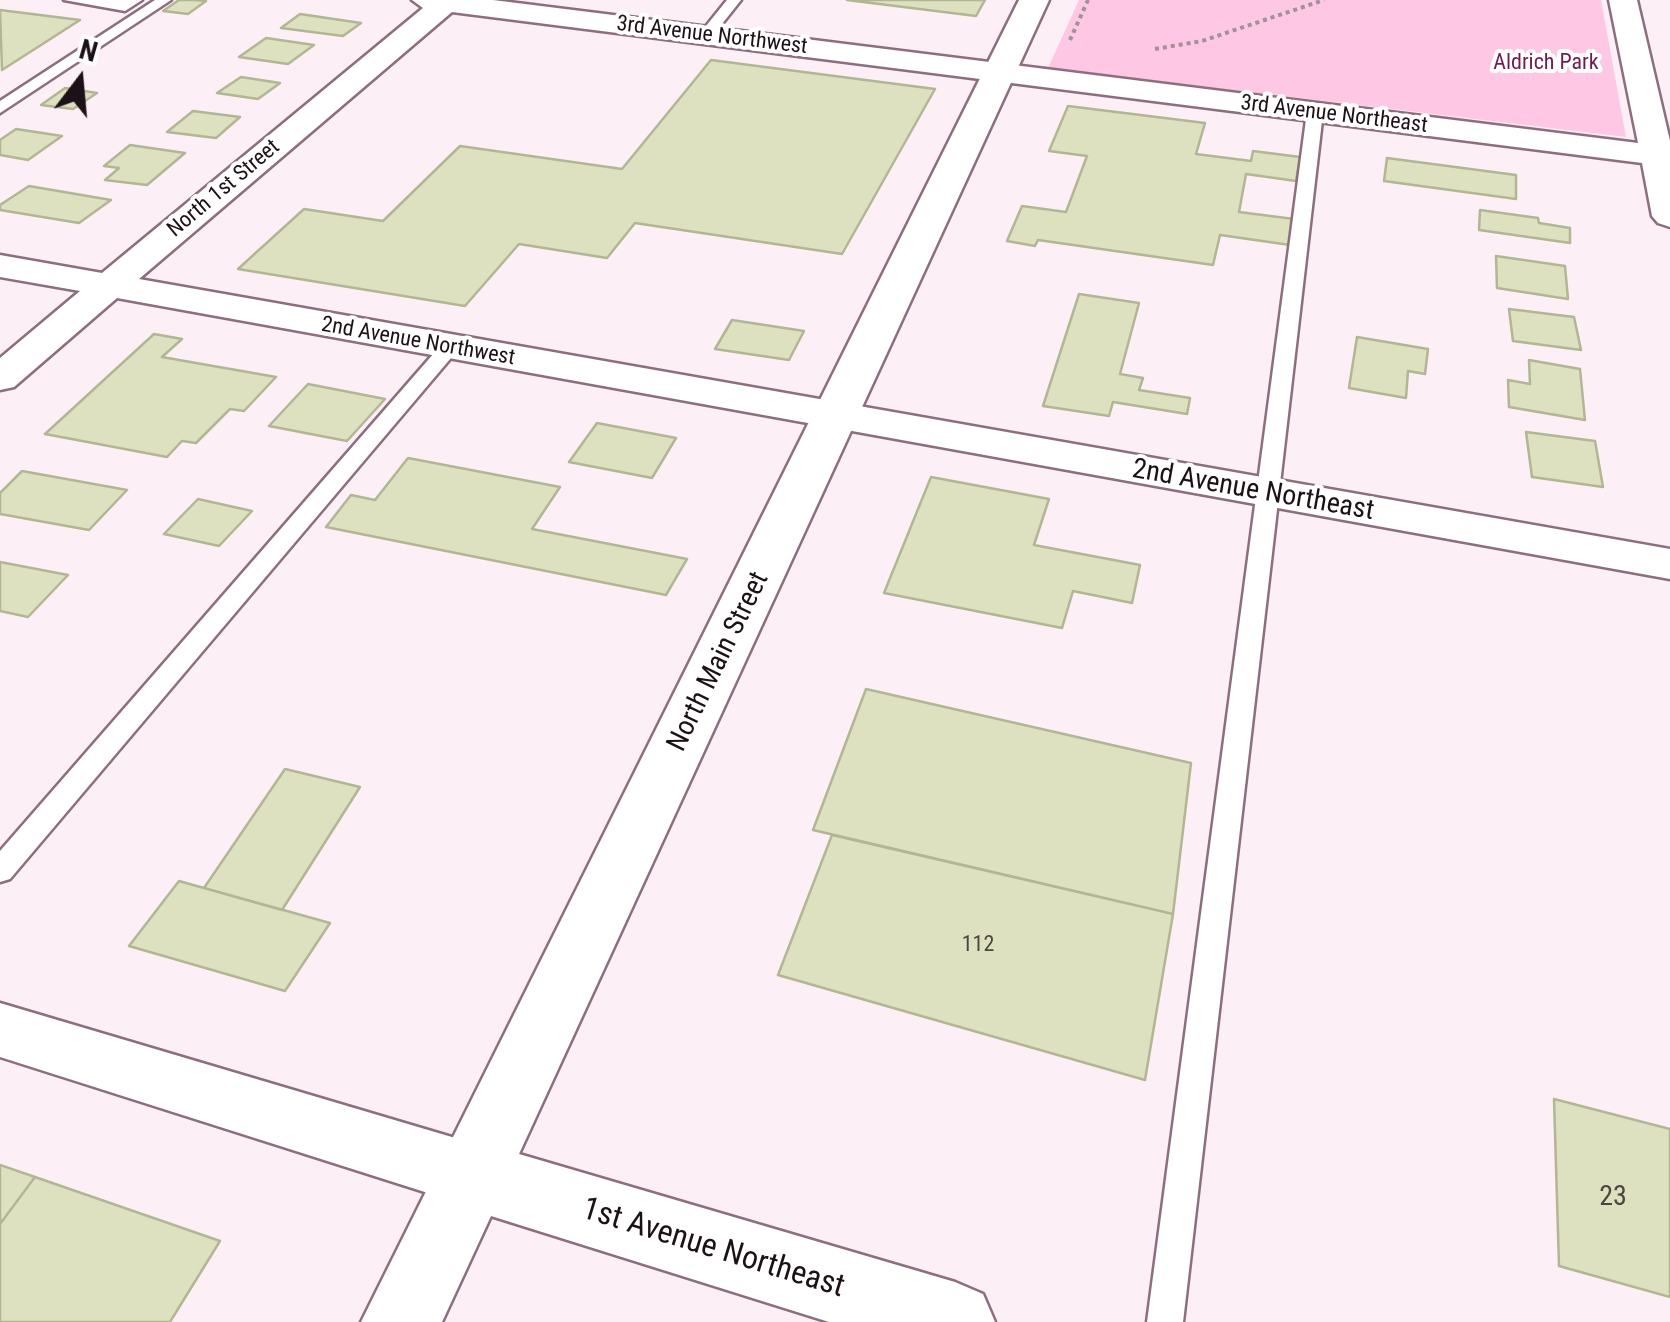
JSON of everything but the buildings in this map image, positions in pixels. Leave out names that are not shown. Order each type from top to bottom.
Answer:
[{"type":"street","name":"North Main Street","points":[[401,1322],[1034,0]]},
{"type":"street","points":[[1623,0],[1663,156],[1670,216]]},
{"type":"street","name":"3rd Avenue Northwest","points":[[440,1],[999,72]]},
{"type":"street","name":"North 1st Street","points":[[0,378],[440,1]]},
{"type":"street","name":"3rd Avenue Northeast","points":[[999,72],[1663,156]]},
{"type":"street","name":"2nd Avenue Northwest","points":[[0,266],[836,417]]},
{"type":"street","name":"2nd Avenue Northeast","points":[[836,417],[1670,564]]},
{"type":"street","points":[[0,1030],[472,1175]]},
{"type":"street","name":"1st Avenue Northeast","points":[[472,1175],[955,1322]]},
{"type":"lane","points":[[71,0],[124,7],[135,0]]},
{"type":"lane","points":[[0,108],[164,0]]},
{"type":"lane","points":[[705,36],[734,0]]},
{"type":"lane","points":[[1166,1322],[1315,112]]},
{"type":"lane","points":[[0,870],[449,348]]},
{"type":"path","points":[[1149,50],[1202,42],[1324,0]]},
{"type":"green space","name":"Aldrich Park","points":[[1079,0],[1601,0],[1626,137],[1048,68]]}]
